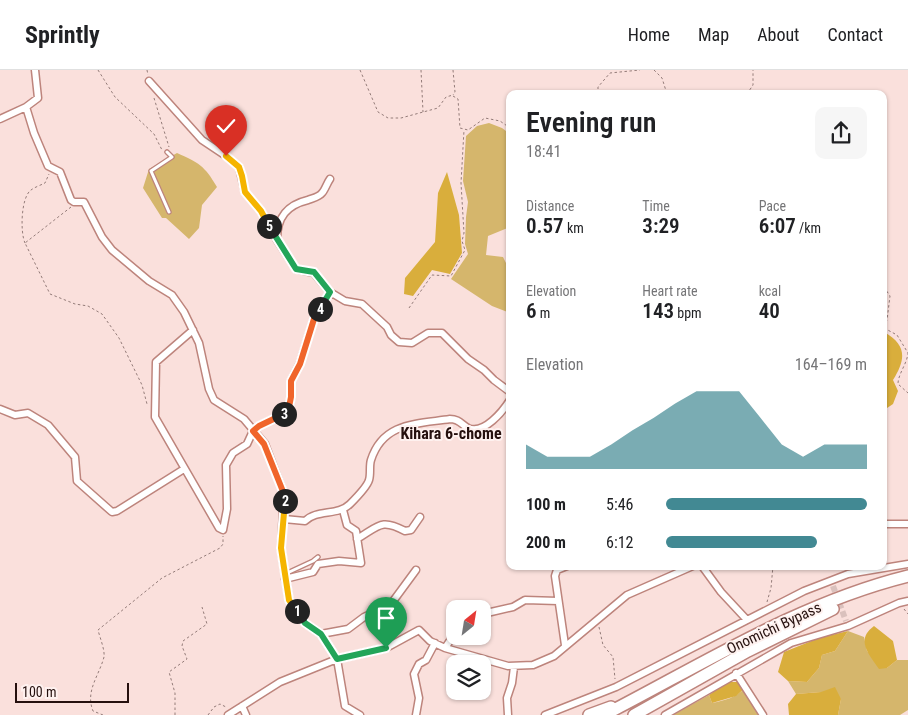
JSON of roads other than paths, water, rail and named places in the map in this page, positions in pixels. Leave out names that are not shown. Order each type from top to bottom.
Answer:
[{"type":"highway","name":"Onomichi Bypass","points":[[647,693],[774,626],[825,604],[908,575]]},
{"type":"highway","name":"Onomichi Bypass","points":[[632,715],[715,668],[808,620],[908,582]]},
{"type":"highway","points":[[589,715],[647,693]]},
{"type":"highway","points":[[604,715],[647,693]]},
{"type":"street","points":[[0,119],[26,107],[38,98],[35,70]]},
{"type":"street","points":[[149,81],[202,140],[239,167],[245,192],[261,211],[296,269],[314,272],[330,292],[345,301],[362,304],[387,327],[391,335],[399,342],[412,343],[428,333],[442,333],[468,359],[506,389]]},
{"type":"street","points":[[26,107],[34,133],[48,166],[60,172],[74,202],[84,202],[102,237],[112,250],[149,281],[172,295],[184,312],[199,343],[209,389],[214,400],[237,413],[264,444],[284,494],[281,548],[289,600],[305,623],[321,634],[337,659],[345,706],[360,715]]},
{"type":"street","points":[[277,240],[277,232],[284,212],[294,203],[322,194],[330,179]]},
{"type":"street","points":[[193,330],[156,362],[155,417],[219,528],[223,530],[227,510],[226,465],[233,452],[247,444],[253,431],[259,426],[288,412],[291,397],[291,381],[300,364],[314,319],[330,292]]},
{"type":"street","points":[[284,519],[304,521],[310,515],[343,510],[369,481],[370,461],[384,438],[392,430],[402,426],[450,418],[456,419],[468,428],[477,428],[499,416],[506,406]]},
{"type":"street","points":[[0,409],[15,415],[28,413],[48,425],[75,457],[77,481],[112,512],[117,511],[184,469]]},
{"type":"street","points":[[284,576],[313,572],[318,564],[339,561],[361,563],[356,531],[347,525],[343,510]]},
{"type":"street","points":[[357,539],[387,523],[393,523],[405,531],[411,530],[420,517]]},
{"type":"street","points":[[887,524],[908,524]]},
{"type":"street","points":[[887,568],[908,564]]},
{"type":"street","points":[[321,634],[348,629],[364,617],[390,604],[416,570]]},
{"type":"street","points":[[557,570],[554,576],[565,645]]},
{"type":"street","points":[[229,714],[280,682],[337,659],[386,648],[418,630],[445,648],[514,666],[533,665],[554,656],[597,618],[627,595],[684,570]]},
{"type":"street","points":[[705,570],[721,592],[747,620]]},
{"type":"street","points":[[545,715],[616,687],[804,591],[832,583],[848,574],[872,570]]},
{"type":"street","points":[[491,612],[513,608],[526,600],[558,601]]},
{"type":"street","points":[[665,715],[791,643],[908,601]]},
{"type":"street","points":[[416,715],[419,698],[414,674],[419,664],[426,660],[435,643]]},
{"type":"street","points":[[508,715],[507,698],[512,684],[514,666]]},
{"type":"street","points":[[736,673],[763,715]]},
{"type":"street","points":[[242,706],[246,715]]},
{"type":"lane","points":[[167,152],[172,157],[151,171],[169,212]]},
{"type":"lane","points":[[284,576],[318,557]]},
{"type":"tunnel","points":[[833,586],[846,621]]},
{"type":"district","name":"Kihara 6-chome","points":[[451,433]]}]
